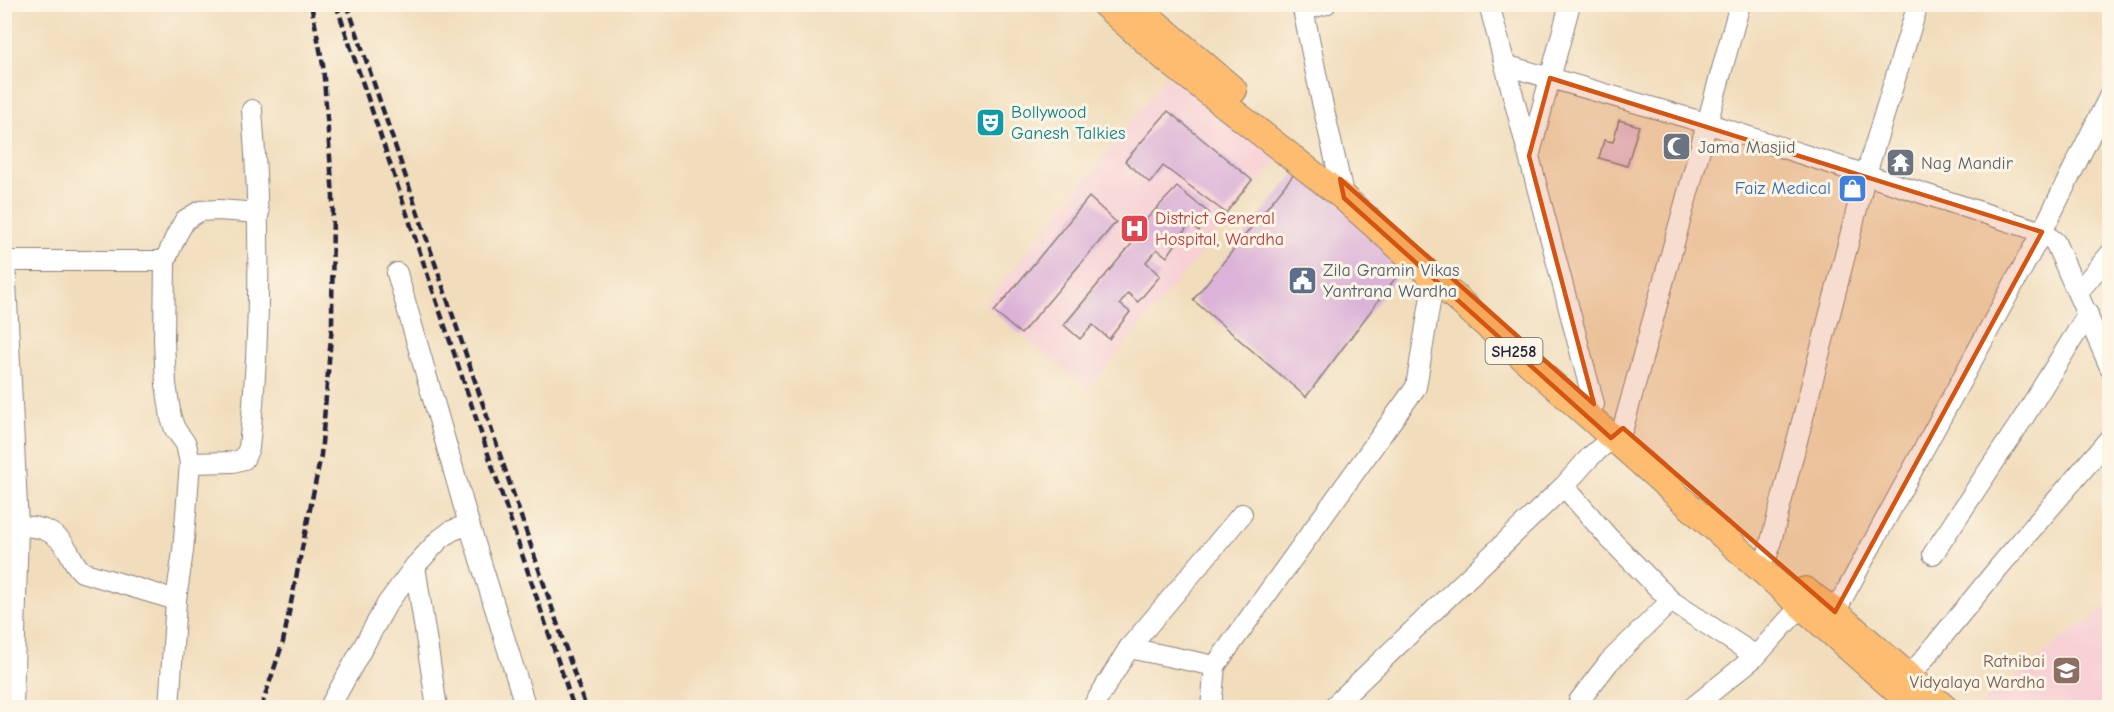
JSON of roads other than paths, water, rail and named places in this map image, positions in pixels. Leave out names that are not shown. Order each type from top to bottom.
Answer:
[{"type":"main road","name":"SH258","points":[[1104,4],[1167,60],[1342,189],[1434,278],[1617,433],[1768,554],[1809,594],[1835,612],[1910,676],[1925,706]]},
{"type":"main road","name":"SH258","points":[[1134,4],[1342,189],[1594,404],[1617,433],[1801,606],[1925,706]]},
{"type":"street","points":[[1326,4],[1302,7],[1342,189]]},
{"type":"street","points":[[1489,4],[1594,404]]},
{"type":"street","points":[[1529,156],[1570,4]]},
{"type":"street","points":[[1332,708],[1617,433],[1740,4]]},
{"type":"street","points":[[1768,554],[1866,174],[1918,4]]},
{"type":"street","points":[[1505,65],[1706,123],[2042,232],[2055,242],[2109,367]]},
{"type":"street","points":[[1835,612],[2042,232],[2109,95]]},
{"type":"street","points":[[190,463],[233,462],[244,459],[249,448],[257,356],[260,259],[252,110]]},
{"type":"street","points":[[169,708],[176,600],[183,551],[190,463],[186,444],[175,429],[171,418],[166,384],[165,261],[185,220],[200,211],[259,213]]},
{"type":"street","points":[[2078,292],[2109,254]]},
{"type":"street","points":[[13,708],[18,526],[5,261],[165,261]]},
{"type":"street","points":[[397,273],[469,524],[526,708]]},
{"type":"street","points":[[1211,708],[1215,666],[1416,387],[1434,278]]},
{"type":"street","points":[[1933,554],[2022,420],[2088,314]]},
{"type":"street","points":[[1910,676],[2109,438]]},
{"type":"street","points":[[1564,486],[1608,537],[1671,601],[1756,656]]},
{"type":"street","points":[[1092,708],[1129,648],[1242,514]]},
{"type":"street","points":[[329,708],[387,604],[415,566],[439,540],[451,531],[469,524]]},
{"type":"street","points":[[18,526],[34,526],[53,533],[82,572],[176,600]]},
{"type":"street","points":[[415,566],[437,708]]},
{"type":"street","points":[[1579,701],[1609,662],[1671,601]]},
{"type":"street","points":[[1692,708],[1756,656],[1801,606]]},
{"type":"street","points":[[1129,648],[1215,666]]},
{"type":"railway","points":[[261,708],[283,642],[321,455],[332,325],[333,197],[323,65],[311,4]]},
{"type":"railway","points":[[336,4],[574,708]]},
{"type":"railway","points":[[347,4],[586,708]]},
{"type":"place","name":"Bollywood Ganesh Talkies","points":[[990,122]]},
{"type":"place","name":"Jama Masjid","points":[[1677,147]]},
{"type":"place","name":"Nag Mandir","points":[[1900,163]]},
{"type":"place","name":"Faiz Medical","points":[[1852,188]]},
{"type":"place","name":"District General Hospital, Wardha","points":[[1134,228]]},
{"type":"place","name":"Zila Gramin Vikas Yantrana Wardha","points":[[1302,280]]},
{"type":"place","name":"Ratnibai Vidyalaya Wardha","points":[[2066,671]]}]
